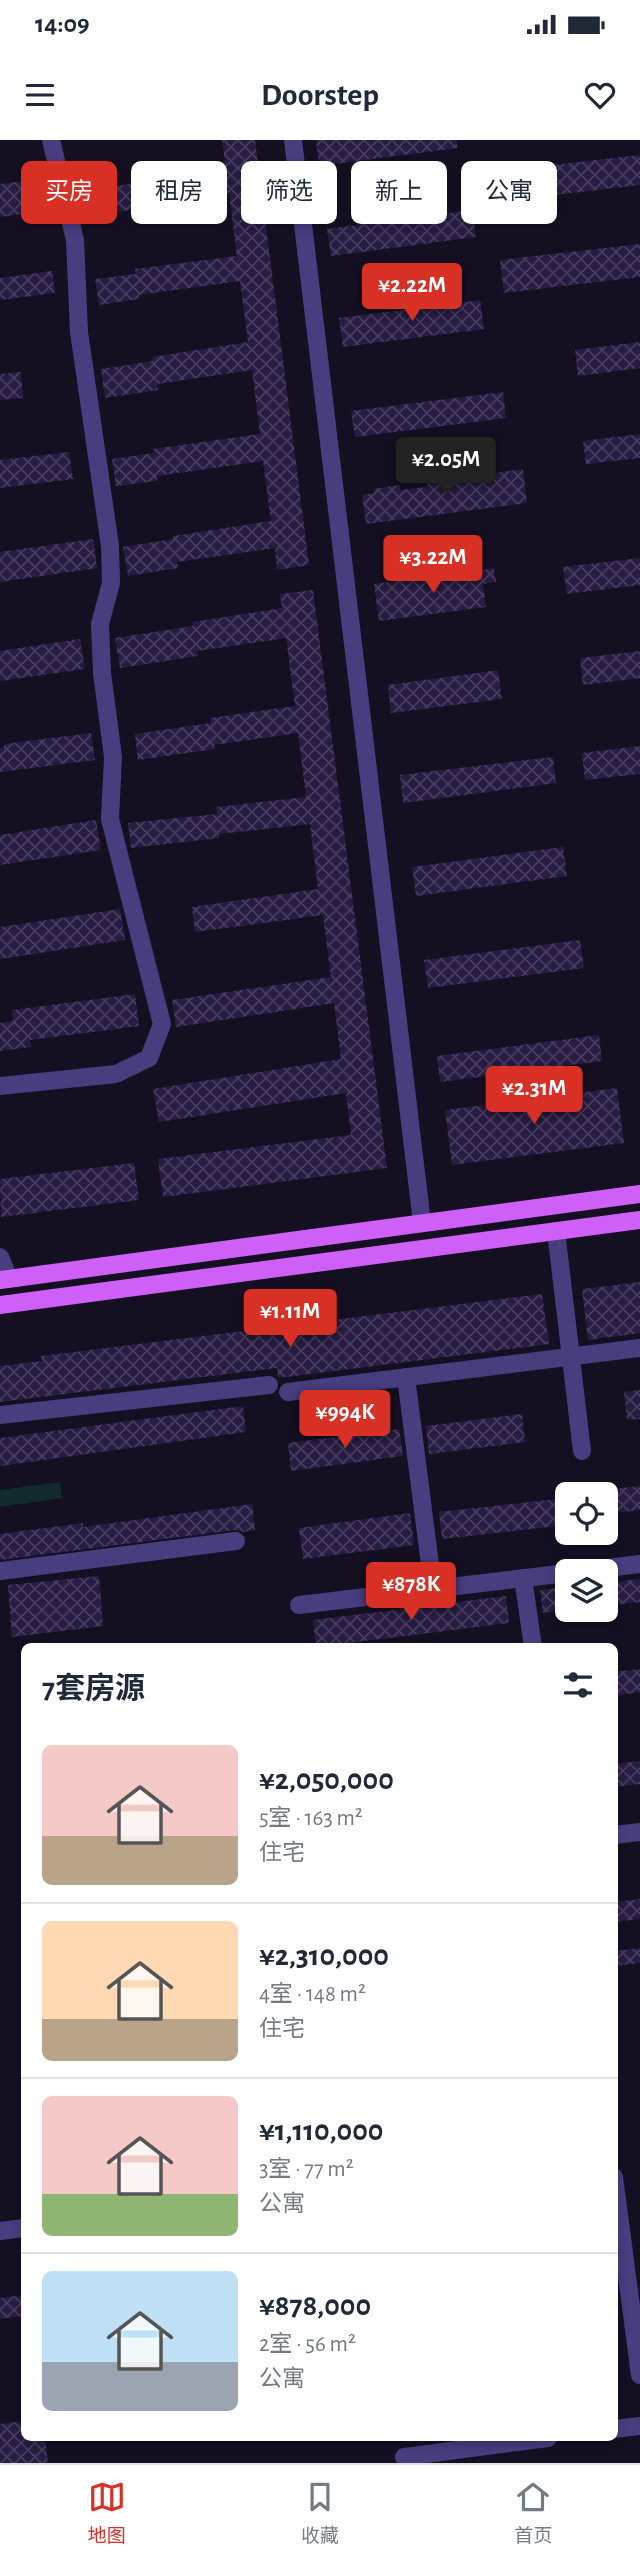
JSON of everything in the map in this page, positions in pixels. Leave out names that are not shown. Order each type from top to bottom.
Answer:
[{"type":"main road","points":[[4,1279],[640,1194]]},
{"type":"main road","points":[[0,1305],[640,1220]]},
{"type":"street","points":[[0,1086],[116,1074],[149,1058],[162,1024],[110,819],[113,757],[102,673],[100,624],[111,583],[110,546],[79,332],[75,240],[51,140]]},
{"type":"street","points":[[293,140],[422,1223]]},
{"type":"street","points":[[556,1231],[582,1451]]},
{"type":"street","points":[[0,1257],[4,1279]]},
{"type":"street","points":[[288,1392],[640,1348]]},
{"type":"street","points":[[406,1377],[433,1588]]},
{"type":"street","points":[[0,1415],[270,1385]]},
{"type":"street","points":[[0,1572],[236,1541]]},
{"type":"street","points":[[618,1567],[640,1564]]},
{"type":"street","points":[[299,1605],[555,1574]]},
{"type":"street","points":[[523,1578],[532,1643]]},
{"type":"street","points":[[618,1835],[640,1832]]},
{"type":"street","points":[[618,2207],[640,2375]]},
{"type":"street","points":[[0,2231],[21,2228]]},
{"type":"street","points":[[618,2429],[640,2426]]},
{"type":"street","points":[[402,2441],[405,2460],[514,2441]]},
{"type":"green space","points":[[60,1482],[62,1498],[0,1507],[0,1490]]},
{"type":"building","points":[[222,140],[255,140],[258,161],[241,161],[241,224],[266,224],[309,565],[277,570],[275,548],[177,562],[178,568],[128,576],[123,547],[173,539],[173,536],[271,521],[263,461],[157,476],[157,481],[116,486],[112,459],[154,453],[153,449],[260,434],[252,370],[157,384],[158,390],[105,398],[101,369],[153,361],[152,357],[248,342],[240,281],[139,295],[139,299],[99,305],[95,279],[136,274],[135,269],[237,256]]},
{"type":"building","points":[[316,140],[457,140],[457,148],[337,164],[337,161],[318,161]]},
{"type":"building","points":[[640,155],[640,185],[557,195],[557,164]]},
{"type":"building","points":[[21,181],[21,214],[0,217],[0,184]]},
{"type":"building","points":[[131,184],[131,210],[117,212],[117,186]]},
{"type":"building","points":[[461,211],[461,224],[474,224],[476,237],[331,256],[327,229],[365,224],[447,224],[447,213]]},
{"type":"building","points":[[640,244],[640,277],[504,293],[500,260]]},
{"type":"building","points":[[52,271],[55,293],[0,300],[0,278]]},
{"type":"building","points":[[480,300],[484,329],[343,347],[339,318]]},
{"type":"building","points":[[640,342],[640,368],[578,376],[575,350]]},
{"type":"building","points":[[21,372],[23,398],[0,400],[0,374]]},
{"type":"building","points":[[503,392],[506,418],[355,437],[351,411]]},
{"type":"building","points":[[640,434],[640,458],[586,464],[583,441]]},
{"type":"building","points":[[69,452],[73,479],[0,488],[0,460]]},
{"type":"building","points":[[523,469],[527,503],[366,524],[362,495],[374,493],[373,489],[400,485],[400,490],[427,487],[427,482]]},
{"type":"building","points":[[93,539],[97,568],[0,582],[0,552]]},
{"type":"building","points":[[640,558],[640,585],[567,594],[563,567]]},
{"type":"building","points":[[494,568],[496,582],[483,584],[486,607],[379,621],[374,584]]},
{"type":"building","points":[[313,590],[387,1168],[163,1197],[158,1159],[351,1135],[346,1093],[159,1122],[153,1089],[341,1059],[334,1003],[176,1027],[172,1000],[331,977],[323,915],[195,932],[192,907],[318,889],[310,824],[219,834],[219,838],[131,848],[128,823],[217,814],[216,807],[306,797],[298,733],[214,745],[215,749],[138,760],[135,734],[211,723],[210,718],[295,706],[286,638],[197,651],[198,656],[120,668],[115,638],[282,608],[280,594]]},
{"type":"building","points":[[80,639],[85,669],[0,681],[0,651]]},
{"type":"building","points":[[640,651],[640,678],[583,685],[580,658]]},
{"type":"building","points":[[498,670],[502,699],[391,713],[388,685]]},
{"type":"building","points":[[91,733],[95,760],[0,772],[0,748],[4,748],[4,744]]},
{"type":"building","points":[[640,746],[640,774],[585,780],[582,753]]},
{"type":"building","points":[[553,757],[556,783],[403,803],[400,775]]},
{"type":"building","points":[[96,820],[101,850],[0,865],[0,835]]},
{"type":"building","points":[[563,847],[567,876],[416,896],[412,867]]},
{"type":"building","points":[[120,909],[125,940],[0,959],[0,927]]},
{"type":"building","points":[[580,940],[584,968],[428,988],[424,960]]},
{"type":"building","points":[[135,994],[139,1026],[30,1040],[31,1047],[0,1051],[0,1023],[13,1021],[12,1010]]},
{"type":"building","points":[[599,1035],[602,1061],[440,1082],[437,1056]]},
{"type":"building","points":[[617,1088],[624,1143],[452,1165],[445,1110]]},
{"type":"building","points":[[134,1163],[139,1200],[1,1217],[0,1179]]},
{"type":"building","points":[[640,1282],[640,1333],[588,1340],[582,1289]]},
{"type":"building","points":[[542,1294],[549,1344],[278,1378],[277,1368],[0,1402],[0,1366],[42,1361],[41,1356]]},
{"type":"building","points":[[640,1390],[640,1419],[627,1420],[624,1392]]},
{"type":"building","points":[[243,1406],[246,1432],[0,1466],[0,1438]]},
{"type":"building","points":[[522,1414],[525,1442],[429,1454],[426,1426]]},
{"type":"building","points":[[399,1429],[403,1456],[291,1471],[288,1443]]},
{"type":"building","points":[[640,1486],[640,1510],[618,1513],[618,1489]]},
{"type":"building","points":[[555,1499],[555,1526],[442,1539],[439,1512]]},
{"type":"building","points":[[252,1504],[255,1530],[235,1530],[0,1560],[0,1534],[83,1523],[83,1527]]},
{"type":"building","points":[[410,1513],[414,1545],[303,1559],[299,1528]]},
{"type":"building","points":[[99,1576],[103,1626],[12,1637],[8,1585]]},
{"type":"building","points":[[640,1579],[640,1602],[618,1605],[618,1582]]},
{"type":"building","points":[[555,1588],[555,1612],[543,1613],[540,1590]]},
{"type":"building","points":[[506,1596],[509,1623],[348,1643],[316,1643],[313,1620]]},
{"type":"building","points":[[640,1669],[640,1692],[618,1695],[618,1672]]},
{"type":"building","points":[[640,1761],[640,1784],[618,1787],[618,1764]]},
{"type":"building","points":[[640,1899],[640,1919],[618,1922],[618,1902]]},
{"type":"building","points":[[640,1948],[640,1963],[618,1966],[618,1951]]},
{"type":"building","points":[[21,2295],[21,2316],[0,2319],[0,2298]]},
{"type":"building","points":[[21,2421],[21,2441],[45,2441],[48,2463],[0,2463],[0,2424]]}]
